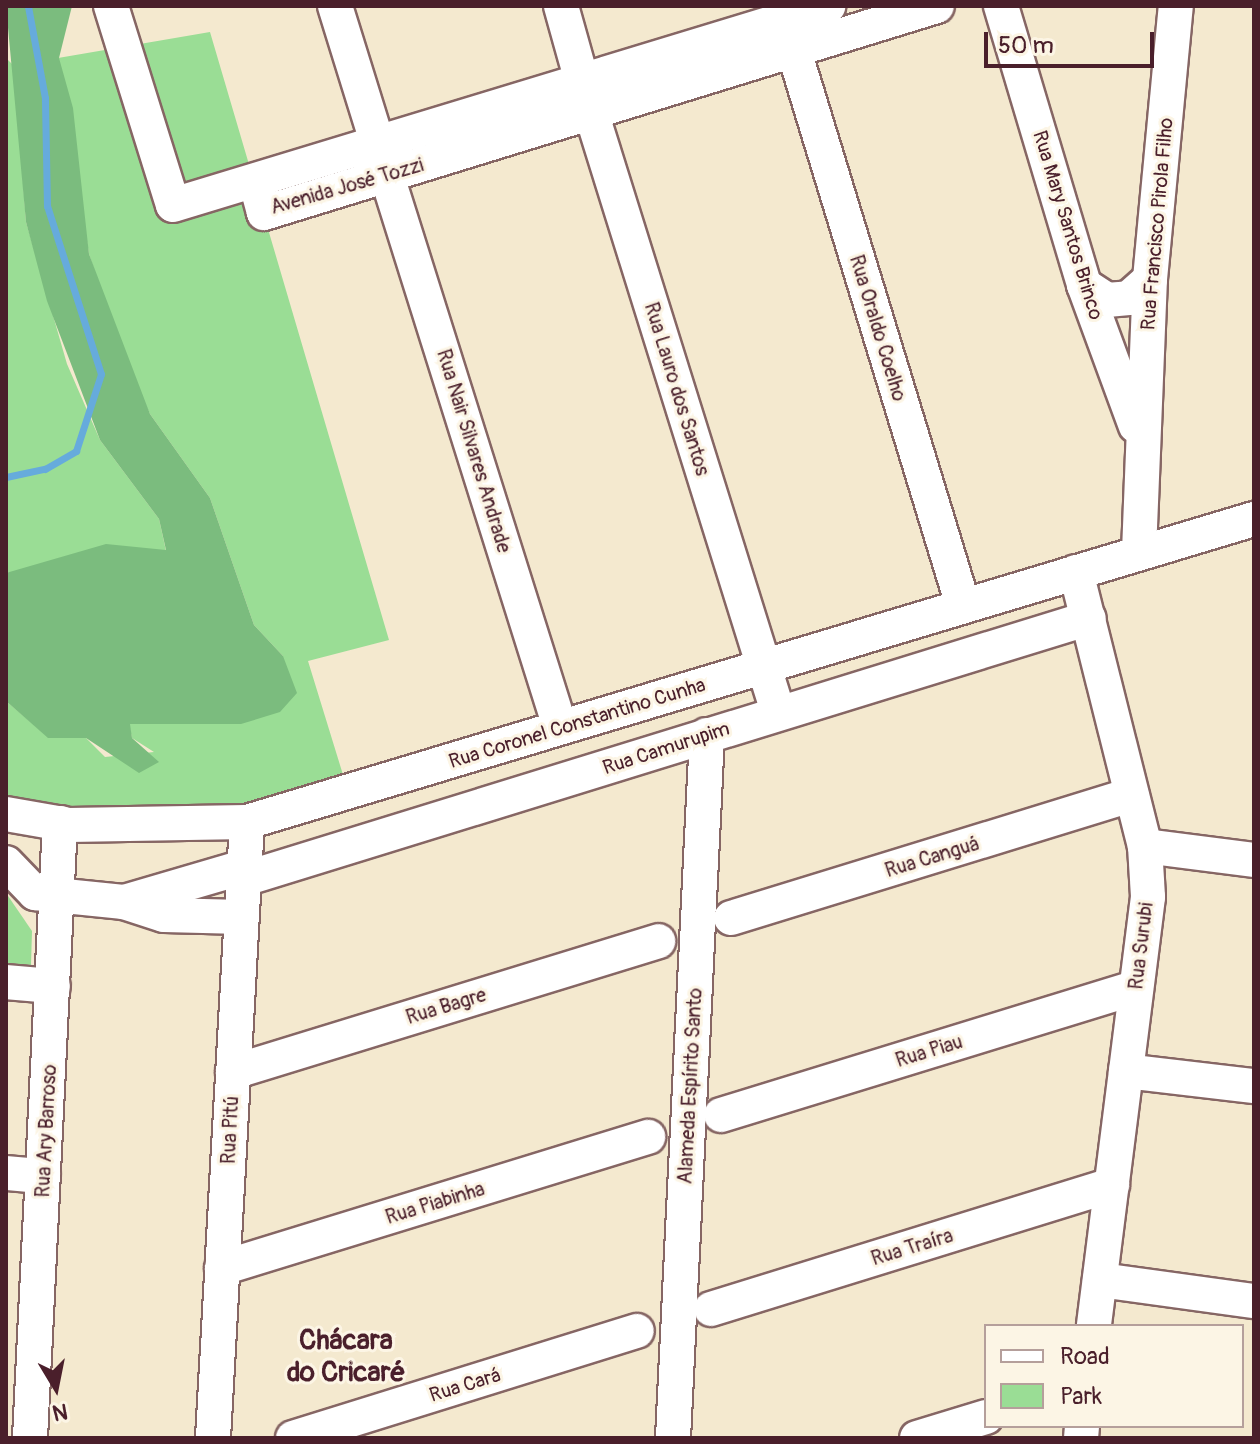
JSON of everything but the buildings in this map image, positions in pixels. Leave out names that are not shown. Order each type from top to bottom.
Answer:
[{"type":"street","name":"Avenida José Tozzi","points":[[111,6],[173,205],[256,183],[264,213],[383,162],[586,97],[786,26],[828,6]]},
{"type":"street","name":"Rua Nair Silvares Andrade","points":[[335,6],[560,727]]},
{"type":"street","name":"Rua Lauro dos Santos","points":[[561,6],[586,97],[778,712]]},
{"type":"street","name":"Avenida José Tozzi","points":[[786,26],[937,6]]},
{"type":"street","name":"Rua Mary Santos Brinco","points":[[1001,6],[1084,285],[1142,442]]},
{"type":"street","name":"Rua Francisco Pirola Filho","points":[[1142,442],[1150,279],[1176,6]]},
{"type":"street","name":"Rua Oraldo Coelho","points":[[786,26],[963,605]]},
{"type":"street","points":[[1084,285],[1107,300],[1129,298],[1150,279]]},
{"type":"street","points":[[1139,552],[1142,442]]},
{"type":"street","name":"Rua Coronel Constantino Cunha","points":[[6,814],[60,823],[247,822],[1254,519]]},
{"type":"street","name":"Rua Surubi","points":[[1076,572],[1145,846],[1148,897],[1094,1324]]},
{"type":"street","name":"Rua Camurupim","points":[[124,902],[244,873],[515,796],[1089,618]]},
{"type":"street","name":"Alameda Espírito Santo","points":[[673,1438],[707,735]]},
{"type":"street","points":[[509,743],[515,796]]},
{"type":"street","name":"Rua Canguá","points":[[731,918],[1132,795]]},
{"type":"street","name":"Rua Pitú","points":[[213,1438],[247,822]]},
{"type":"street","name":"Rua Ary Barroso","points":[[30,1438],[20,1366],[43,1176],[60,823]]},
{"type":"street","points":[[1145,846],[1254,860]]},
{"type":"street","points":[[6,863],[35,893],[58,898],[124,902],[164,915],[242,917]]},
{"type":"street","name":"Rua Bagre","points":[[233,1072],[658,941]]},
{"type":"street","points":[[6,982],[53,986]]},
{"type":"street","name":"Rua Piau","points":[[721,1115],[1136,987]]},
{"type":"street","points":[[1126,1071],[1254,1086]]},
{"type":"street","name":"Rua Piabinha","points":[[222,1268],[648,1137]]},
{"type":"street","points":[[6,1173],[43,1176]]},
{"type":"street","name":"Rua Traíra","points":[[711,1309],[1112,1185]]},
{"type":"street","points":[[1100,1280],[1254,1301]]},
{"type":"street","name":"Rua Cará","points":[[293,1438],[637,1331]]},
{"type":"street","points":[[917,1438],[984,1418]]},
{"type":"green space","points":[[6,6],[72,6],[59,58],[73,108],[89,254],[150,414],[210,498],[254,625],[283,656],[297,693],[280,712],[241,724],[130,724],[132,738],[159,762],[139,773],[86,738],[48,738],[6,701],[6,573],[106,544],[166,550],[159,519],[100,440],[47,301],[26,222]]},
{"type":"green space","points":[[210,32],[389,640],[308,661],[348,791],[222,819],[98,816],[6,801],[6,701],[48,737],[86,738],[105,757],[154,752],[132,738],[129,724],[155,724],[283,656],[254,625],[210,498],[150,414],[124,359],[89,254],[58,58]]},
{"type":"green space","points":[[6,58],[14,66],[26,222],[67,364],[100,440],[159,519],[166,551],[6,573]]},
{"type":"green space","points":[[6,893],[32,931],[31,965],[6,963]]},
{"type":"waterway","points":[[6,477],[45,469],[76,451],[101,374],[47,206],[45,98],[28,6]]},
{"type":"district","name":"Chácara do Cricaré","points":[[346,1357]]}]
